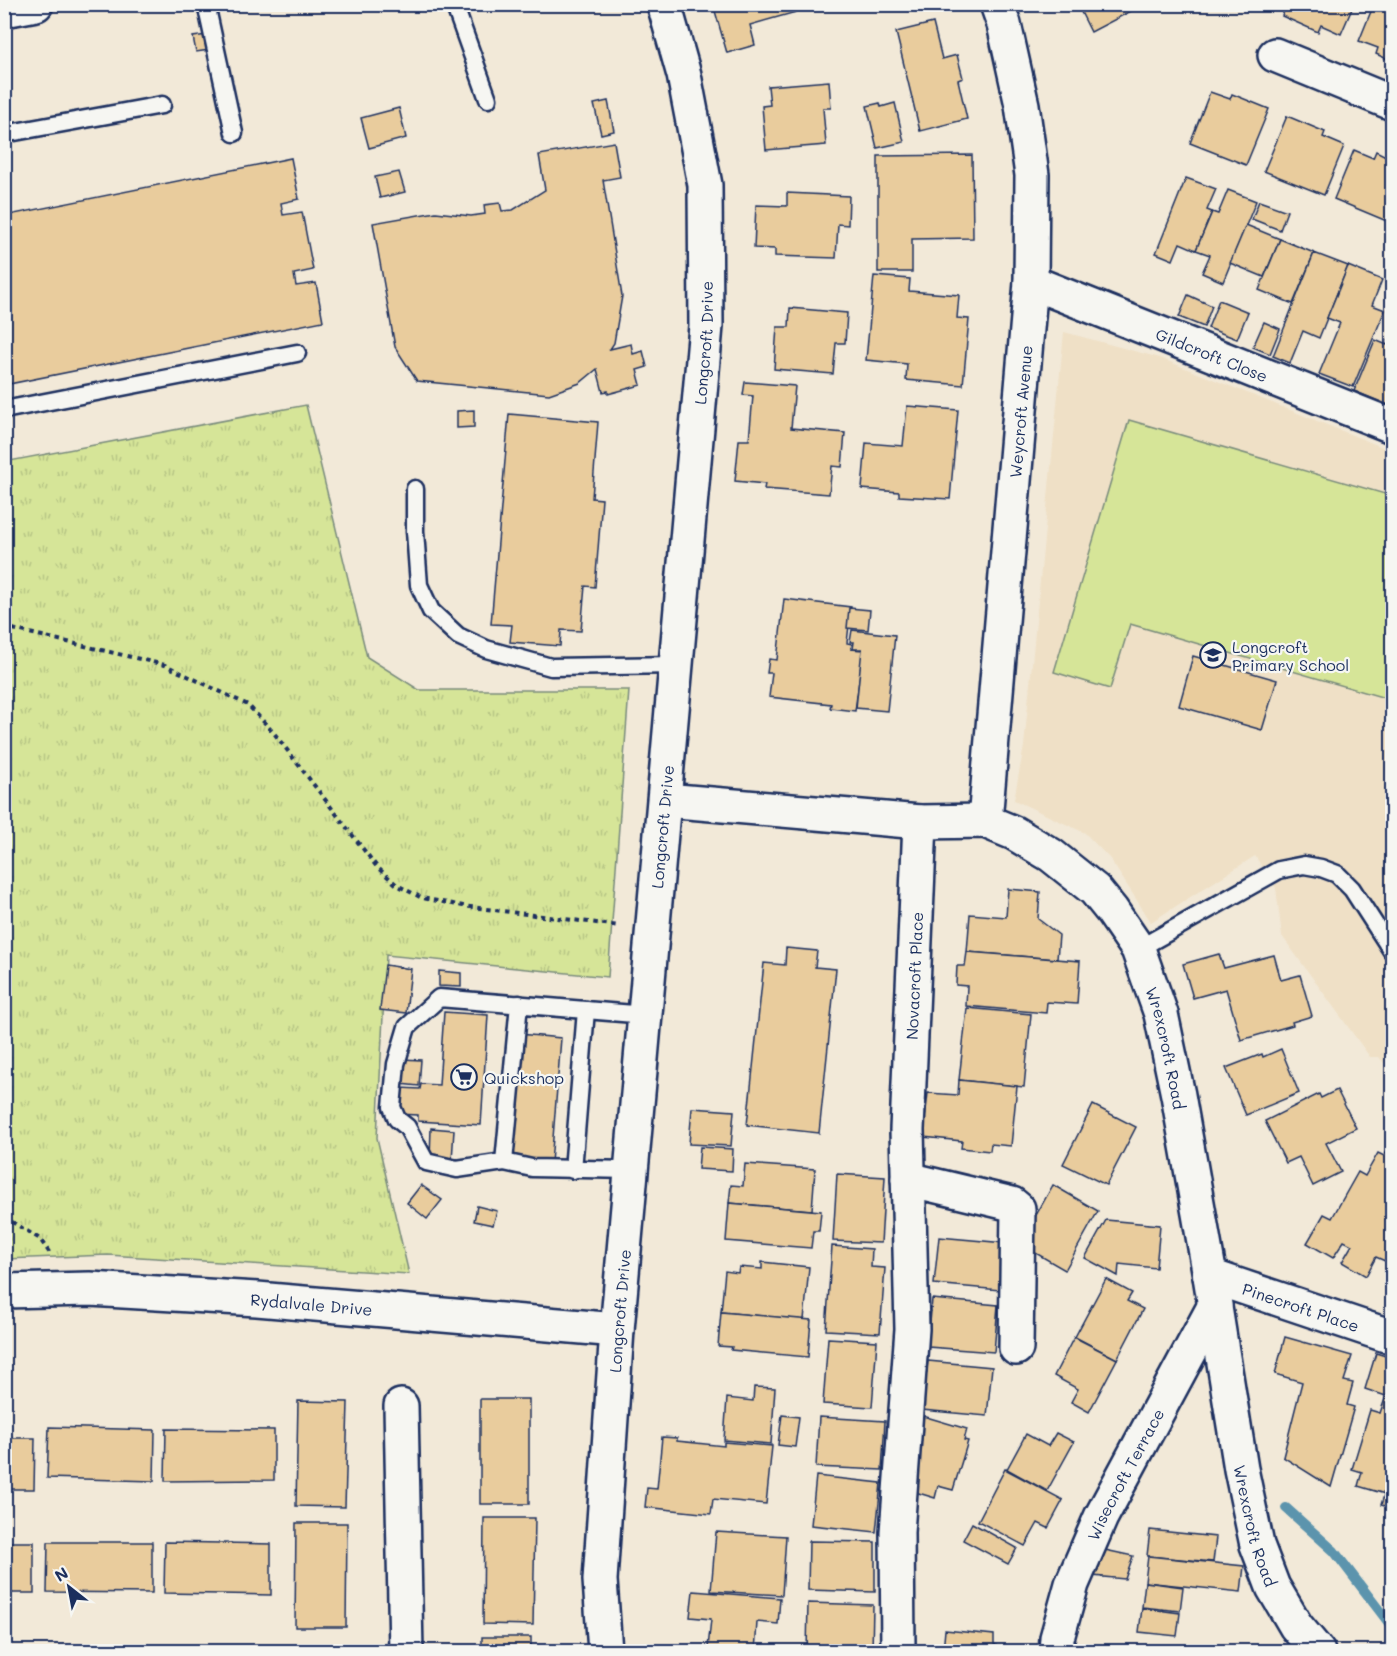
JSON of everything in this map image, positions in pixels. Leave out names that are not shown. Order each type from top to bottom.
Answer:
[{"type":"street","points":[[4,10],[36,4]]},
{"type":"street","name":"Longcroft Drive","points":[[605,1652],[600,1580],[617,1330],[706,326],[705,185],[684,75],[664,4]]},
{"type":"street","name":"Weycroft Avenue","points":[[985,821],[1031,282],[1032,175],[1022,105],[1004,24],[997,4]]},
{"type":"street","points":[[1275,55],[1392,103]]},
{"type":"street","name":"Gildcroft Close","points":[[1031,282],[1392,426]]},
{"type":"street","name":"Wrexcroft Road","points":[[665,800],[920,822],[985,821],[1014,833],[1051,855],[1095,890],[1112,911],[1137,949],[1161,1014],[1178,1095],[1241,1469],[1257,1545],[1273,1587],[1296,1626],[1318,1652]]},
{"type":"street","name":"Novacroft Place","points":[[898,1650],[897,1532],[912,1329],[907,1130],[920,822]]},
{"type":"street","points":[[908,1179],[1012,1204],[1018,1209],[1016,1347]]},
{"type":"street","name":"Rydalvale Drive","points":[[4,1291],[90,1290],[256,1299],[617,1330]]},
{"type":"street","name":"Pinecroft Place","points":[[1212,1291],[1392,1337]]},
{"type":"street","name":"Wisecroft Terrace","points":[[1056,1652],[1057,1638],[1072,1584],[1101,1517],[1212,1291]]},
{"type":"street","points":[[401,1406],[406,1652]]},
{"type":"lane","points":[[206,4],[234,133]]},
{"type":"lane","points":[[454,4],[488,99]]},
{"type":"lane","points":[[4,134],[162,105]]},
{"type":"lane","points":[[4,410],[297,353]]},
{"type":"lane","points":[[415,489],[419,585],[431,611],[458,636],[486,649],[550,667],[677,665]]},
{"type":"lane","points":[[1137,949],[1279,870],[1305,865],[1337,874],[1352,889],[1392,951]]},
{"type":"lane","points":[[632,1170],[532,1168],[504,1162],[457,1169],[426,1162],[407,1127],[397,1119],[392,1107],[396,1064],[407,1027],[439,998],[646,1015]]},
{"type":"lane","points":[[504,1162],[519,1004]]},
{"type":"lane","points":[[573,1170],[586,1010]]},
{"type":"path","points":[[4,627],[165,665],[248,705],[274,733],[376,867],[397,885],[422,898],[463,906],[654,930]]},
{"type":"path","points":[[4,1217],[40,1239],[60,1267],[68,1290]]},
{"type":"shaded area","name":"Longcroft Primary School","points":[[1064,332],[1160,358],[1392,451],[1392,1073],[1379,1057],[1370,1057],[1282,936],[1276,888],[1255,856],[1151,922],[1110,859],[1085,833],[1014,800],[1024,746]]},
{"type":"green space","points":[[306,405],[367,657],[419,690],[629,690],[608,977],[386,955],[377,1138],[409,1274],[108,1255],[5,1259],[4,462]]},
{"type":"green space","points":[[1129,420],[1392,496],[1392,700],[1130,624],[1110,689],[1054,672]]},
{"type":"building","points":[[713,4],[794,4],[796,12],[750,25],[755,45],[727,53]]},
{"type":"building","points":[[1077,4],[1132,4],[1135,9],[1091,32]]},
{"type":"building","points":[[1287,4],[1354,4],[1341,34],[1321,25],[1318,32],[1282,16]]},
{"type":"building","points":[[1374,4],[1392,4],[1392,61],[1376,54],[1378,48],[1359,41]]},
{"type":"building","points":[[933,23],[942,59],[957,55],[963,78],[958,80],[967,119],[920,131],[896,32]]},
{"type":"building","points":[[207,35],[209,50],[196,52],[193,37]]},
{"type":"building","points":[[829,81],[831,108],[823,108],[826,145],[766,150],[762,106],[770,105],[768,86]]},
{"type":"building","points":[[1210,92],[1230,99],[1232,94],[1269,109],[1246,165],[1190,143]]},
{"type":"building","points":[[608,101],[614,131],[601,134],[594,104]]},
{"type":"building","points":[[880,103],[881,107],[895,103],[904,142],[877,148],[867,106]]},
{"type":"building","points":[[399,108],[406,138],[369,148],[361,118]]},
{"type":"building","points":[[1287,116],[1325,132],[1323,137],[1344,146],[1324,195],[1264,171]]},
{"type":"building","points":[[614,142],[620,177],[603,180],[622,296],[614,343],[610,349],[631,344],[633,354],[643,351],[647,367],[637,370],[641,385],[608,394],[608,391],[603,392],[597,369],[580,383],[549,394],[417,381],[395,347],[373,223],[436,212],[471,216],[485,214],[484,205],[500,203],[502,211],[513,210],[545,190],[539,155]]},
{"type":"building","points":[[1354,150],[1373,158],[1376,151],[1392,159],[1392,215],[1389,222],[1334,199]]},
{"type":"building","points":[[972,155],[973,238],[912,239],[912,272],[878,272],[878,156]]},
{"type":"building","points":[[291,158],[299,199],[281,203],[283,215],[302,212],[313,270],[294,274],[296,286],[316,283],[323,321],[9,384],[4,362],[4,216]]},
{"type":"building","points":[[399,172],[405,192],[380,198],[375,177]]},
{"type":"building","points":[[1186,178],[1216,189],[1207,210],[1212,212],[1196,250],[1180,243],[1173,260],[1156,253]]},
{"type":"building","points":[[1228,190],[1256,201],[1223,282],[1202,273],[1210,255],[1196,250],[1212,212],[1218,214]]},
{"type":"building","points":[[787,193],[849,196],[848,225],[838,224],[836,258],[775,256],[775,249],[754,248],[756,205],[787,206]]},
{"type":"building","points":[[1259,201],[1287,211],[1280,230],[1252,219]]},
{"type":"building","points":[[1246,225],[1280,239],[1264,277],[1230,263]]},
{"type":"building","points":[[1280,239],[1314,253],[1293,304],[1259,290]]},
{"type":"building","points":[[1314,253],[1348,266],[1319,338],[1303,331],[1290,363],[1273,356]]},
{"type":"building","points":[[1348,266],[1382,280],[1372,305],[1385,310],[1353,387],[1319,374],[1340,323],[1327,318]]},
{"type":"building","points":[[874,276],[910,279],[909,291],[959,295],[957,318],[969,319],[963,385],[906,380],[907,364],[866,360]]},
{"type":"building","points":[[1188,295],[1212,306],[1204,327],[1179,317]]},
{"type":"building","points":[[1219,300],[1248,312],[1237,339],[1208,328]]},
{"type":"building","points":[[790,308],[847,313],[845,343],[836,343],[833,374],[774,369],[777,327],[789,327]]},
{"type":"building","points":[[1264,322],[1280,329],[1270,354],[1253,347]]},
{"type":"building","points":[[1392,331],[1392,407],[1354,391],[1375,340],[1387,345]]},
{"type":"building","points":[[745,382],[795,386],[791,428],[845,433],[842,467],[832,466],[829,494],[764,489],[765,484],[735,481],[739,440],[749,440],[753,396],[743,395]]},
{"type":"building","points":[[907,406],[958,410],[950,499],[899,496],[899,492],[862,489],[866,443],[903,446]]},
{"type":"building","points":[[474,410],[474,427],[457,428],[457,411]]},
{"type":"building","points":[[509,414],[598,422],[592,498],[602,499],[595,587],[585,586],[581,631],[561,630],[560,646],[510,642],[512,625],[491,624]]},
{"type":"building","points":[[784,599],[851,607],[847,643],[852,644],[851,649],[863,650],[855,711],[830,708],[831,704],[769,697],[772,673],[767,673],[769,659],[777,660]]},
{"type":"building","points":[[849,608],[870,610],[868,630],[847,628]]},
{"type":"building","points":[[852,630],[895,635],[887,711],[856,708],[862,649],[853,649],[854,642],[850,642]]},
{"type":"building","points":[[1193,656],[1277,680],[1262,730],[1179,706]]},
{"type":"building","points":[[1008,889],[1040,892],[1038,919],[1059,935],[1057,959],[967,952],[970,914],[1006,917]]},
{"type":"building","points":[[786,948],[817,951],[815,967],[836,969],[819,1133],[747,1125],[764,963],[785,965]]},
{"type":"building","points":[[967,952],[1080,961],[1077,1004],[1047,1002],[1046,1013],[966,1006],[967,986],[956,985],[957,966],[965,966]]},
{"type":"building","points":[[1219,954],[1224,968],[1274,955],[1281,980],[1300,975],[1312,1016],[1292,1022],[1293,1025],[1241,1040],[1226,989],[1193,998],[1183,964]]},
{"type":"building","points":[[385,965],[411,969],[406,1013],[380,1010]]},
{"type":"building","points":[[439,971],[461,973],[461,987],[439,986]]},
{"type":"building","points":[[967,1008],[1031,1014],[1024,1087],[959,1080]]},
{"type":"building","points":[[444,1012],[488,1015],[481,1125],[418,1121],[418,1115],[398,1114],[400,1088],[420,1089],[421,1084],[439,1085]]},
{"type":"building","points":[[519,1034],[561,1038],[551,1163],[509,1159]]},
{"type":"building","points":[[1281,1049],[1299,1093],[1246,1115],[1226,1068]]},
{"type":"building","points":[[402,1059],[421,1060],[419,1086],[400,1084]]},
{"type":"building","points":[[959,1080],[1017,1086],[1011,1146],[991,1144],[990,1151],[961,1148],[962,1141],[923,1137],[928,1093],[958,1095]]},
{"type":"building","points":[[1337,1090],[1356,1128],[1326,1143],[1341,1172],[1313,1186],[1299,1157],[1286,1163],[1265,1121],[1319,1094],[1321,1098]]},
{"type":"building","points":[[1093,1105],[1136,1127],[1106,1185],[1063,1164]]},
{"type":"building","points":[[692,1108],[734,1111],[731,1146],[689,1144]]},
{"type":"building","points":[[431,1128],[454,1130],[452,1160],[430,1159]]},
{"type":"building","points":[[1392,1140],[1392,1249],[1385,1261],[1376,1257],[1366,1276],[1342,1262],[1352,1245],[1344,1241],[1333,1258],[1307,1243],[1324,1214],[1332,1218],[1358,1172],[1365,1176],[1378,1153],[1384,1156]]},
{"type":"building","points":[[700,1147],[733,1149],[732,1171],[698,1169]]},
{"type":"building","points":[[745,1164],[815,1169],[812,1210],[729,1203],[731,1185],[743,1186]]},
{"type":"building","points":[[837,1174],[885,1177],[881,1243],[833,1241]]},
{"type":"building","points":[[421,1185],[442,1200],[427,1219],[407,1203]]},
{"type":"building","points":[[1053,1185],[1098,1211],[1065,1270],[1020,1244]]},
{"type":"building","points":[[729,1203],[821,1211],[819,1231],[813,1231],[811,1248],[726,1241]]},
{"type":"building","points":[[477,1206],[497,1211],[493,1225],[474,1221]]},
{"type":"building","points":[[1106,1220],[1160,1225],[1156,1268],[1119,1264],[1118,1276],[1085,1258]]},
{"type":"building","points":[[939,1237],[1005,1243],[1000,1290],[934,1284]]},
{"type":"building","points":[[832,1246],[872,1249],[871,1267],[885,1268],[880,1333],[826,1330]]},
{"type":"building","points":[[762,1262],[809,1267],[804,1320],[721,1312],[725,1271],[738,1273],[739,1267],[762,1269]]},
{"type":"building","points":[[1106,1279],[1132,1293],[1127,1301],[1143,1309],[1117,1359],[1075,1337]]},
{"type":"building","points":[[932,1299],[998,1305],[994,1352],[928,1347]]},
{"type":"building","points":[[721,1312],[811,1320],[808,1357],[731,1350],[732,1347],[718,1346]]},
{"type":"building","points":[[1074,1337],[1117,1359],[1089,1412],[1071,1402],[1078,1389],[1054,1376]]},
{"type":"building","points":[[1285,1337],[1352,1356],[1344,1381],[1353,1383],[1347,1405],[1354,1407],[1331,1487],[1283,1457],[1302,1382],[1275,1374]]},
{"type":"building","points":[[828,1338],[877,1341],[872,1407],[823,1404]]},
{"type":"building","points":[[1376,1353],[1392,1358],[1392,1469],[1385,1494],[1358,1486],[1362,1472],[1352,1469],[1370,1410],[1380,1413],[1386,1396],[1365,1389]]},
{"type":"building","points":[[928,1361],[992,1367],[987,1416],[922,1410]]},
{"type":"building","points":[[754,1387],[775,1388],[771,1444],[724,1440],[727,1398],[753,1401]]},
{"type":"building","points":[[480,1399],[529,1399],[529,1504],[480,1504]]},
{"type":"building","points":[[298,1401],[348,1402],[345,1507],[296,1506]]},
{"type":"building","points":[[782,1415],[799,1417],[795,1447],[778,1445]]},
{"type":"building","points":[[923,1416],[967,1429],[964,1440],[968,1441],[953,1490],[938,1486],[935,1498],[902,1488]]},
{"type":"building","points":[[819,1417],[885,1421],[882,1470],[816,1467]]},
{"type":"building","points":[[49,1427],[155,1430],[154,1481],[47,1478]]},
{"type":"building","points":[[166,1429],[274,1430],[274,1480],[165,1481]]},
{"type":"building","points":[[1056,1433],[1074,1442],[1047,1491],[1007,1469],[1026,1434],[1048,1446]]},
{"type":"building","points":[[662,1437],[677,1438],[677,1441],[724,1446],[724,1442],[772,1446],[766,1504],[713,1499],[711,1514],[645,1507],[647,1488],[657,1489]]},
{"type":"building","points":[[4,1438],[35,1438],[34,1489],[4,1489]]},
{"type":"building","points":[[1005,1469],[1063,1500],[1048,1528],[1038,1523],[1025,1546],[978,1521]]},
{"type":"building","points":[[1392,1469],[1392,1508],[1381,1505]]},
{"type":"building","points":[[816,1476],[881,1483],[876,1532],[811,1525]]},
{"type":"building","points":[[484,1518],[535,1518],[533,1625],[483,1624]]},
{"type":"building","points":[[296,1523],[347,1523],[346,1627],[295,1627]]},
{"type":"building","points":[[972,1523],[1017,1548],[1008,1564],[963,1540]]},
{"type":"building","points":[[1150,1530],[1216,1537],[1213,1562],[1147,1556]]},
{"type":"building","points":[[716,1532],[786,1536],[782,1595],[711,1591]]},
{"type":"building","points":[[809,1541],[875,1542],[875,1592],[808,1590]]},
{"type":"building","points":[[4,1542],[34,1542],[34,1593],[4,1593]]},
{"type":"building","points":[[48,1542],[152,1542],[152,1593],[47,1592]]},
{"type":"building","points":[[165,1542],[271,1544],[271,1595],[164,1593]]},
{"type":"building","points":[[1105,1550],[1133,1556],[1125,1579],[1093,1576]]},
{"type":"building","points":[[1148,1556],[1244,1566],[1241,1592],[1145,1582]]},
{"type":"building","points":[[1145,1582],[1183,1587],[1180,1611],[1142,1607]]},
{"type":"building","points":[[693,1591],[780,1598],[778,1624],[757,1622],[755,1652],[708,1648],[711,1619],[690,1617]]},
{"type":"building","points":[[808,1603],[873,1605],[872,1652],[807,1651]]},
{"type":"building","points":[[1142,1608],[1180,1613],[1177,1636],[1139,1632]]},
{"type":"building","points":[[945,1630],[994,1635],[994,1644],[1007,1652],[943,1652]]},
{"type":"building","points":[[482,1637],[531,1637],[531,1652],[482,1652]]},
{"type":"waterway","points":[[1286,1508],[1334,1551],[1392,1627]]},
{"type":"place","name":"Longcroft Primary School","points":[[1213,655]]},
{"type":"place","name":"Quickshop","points":[[464,1077]]}]
